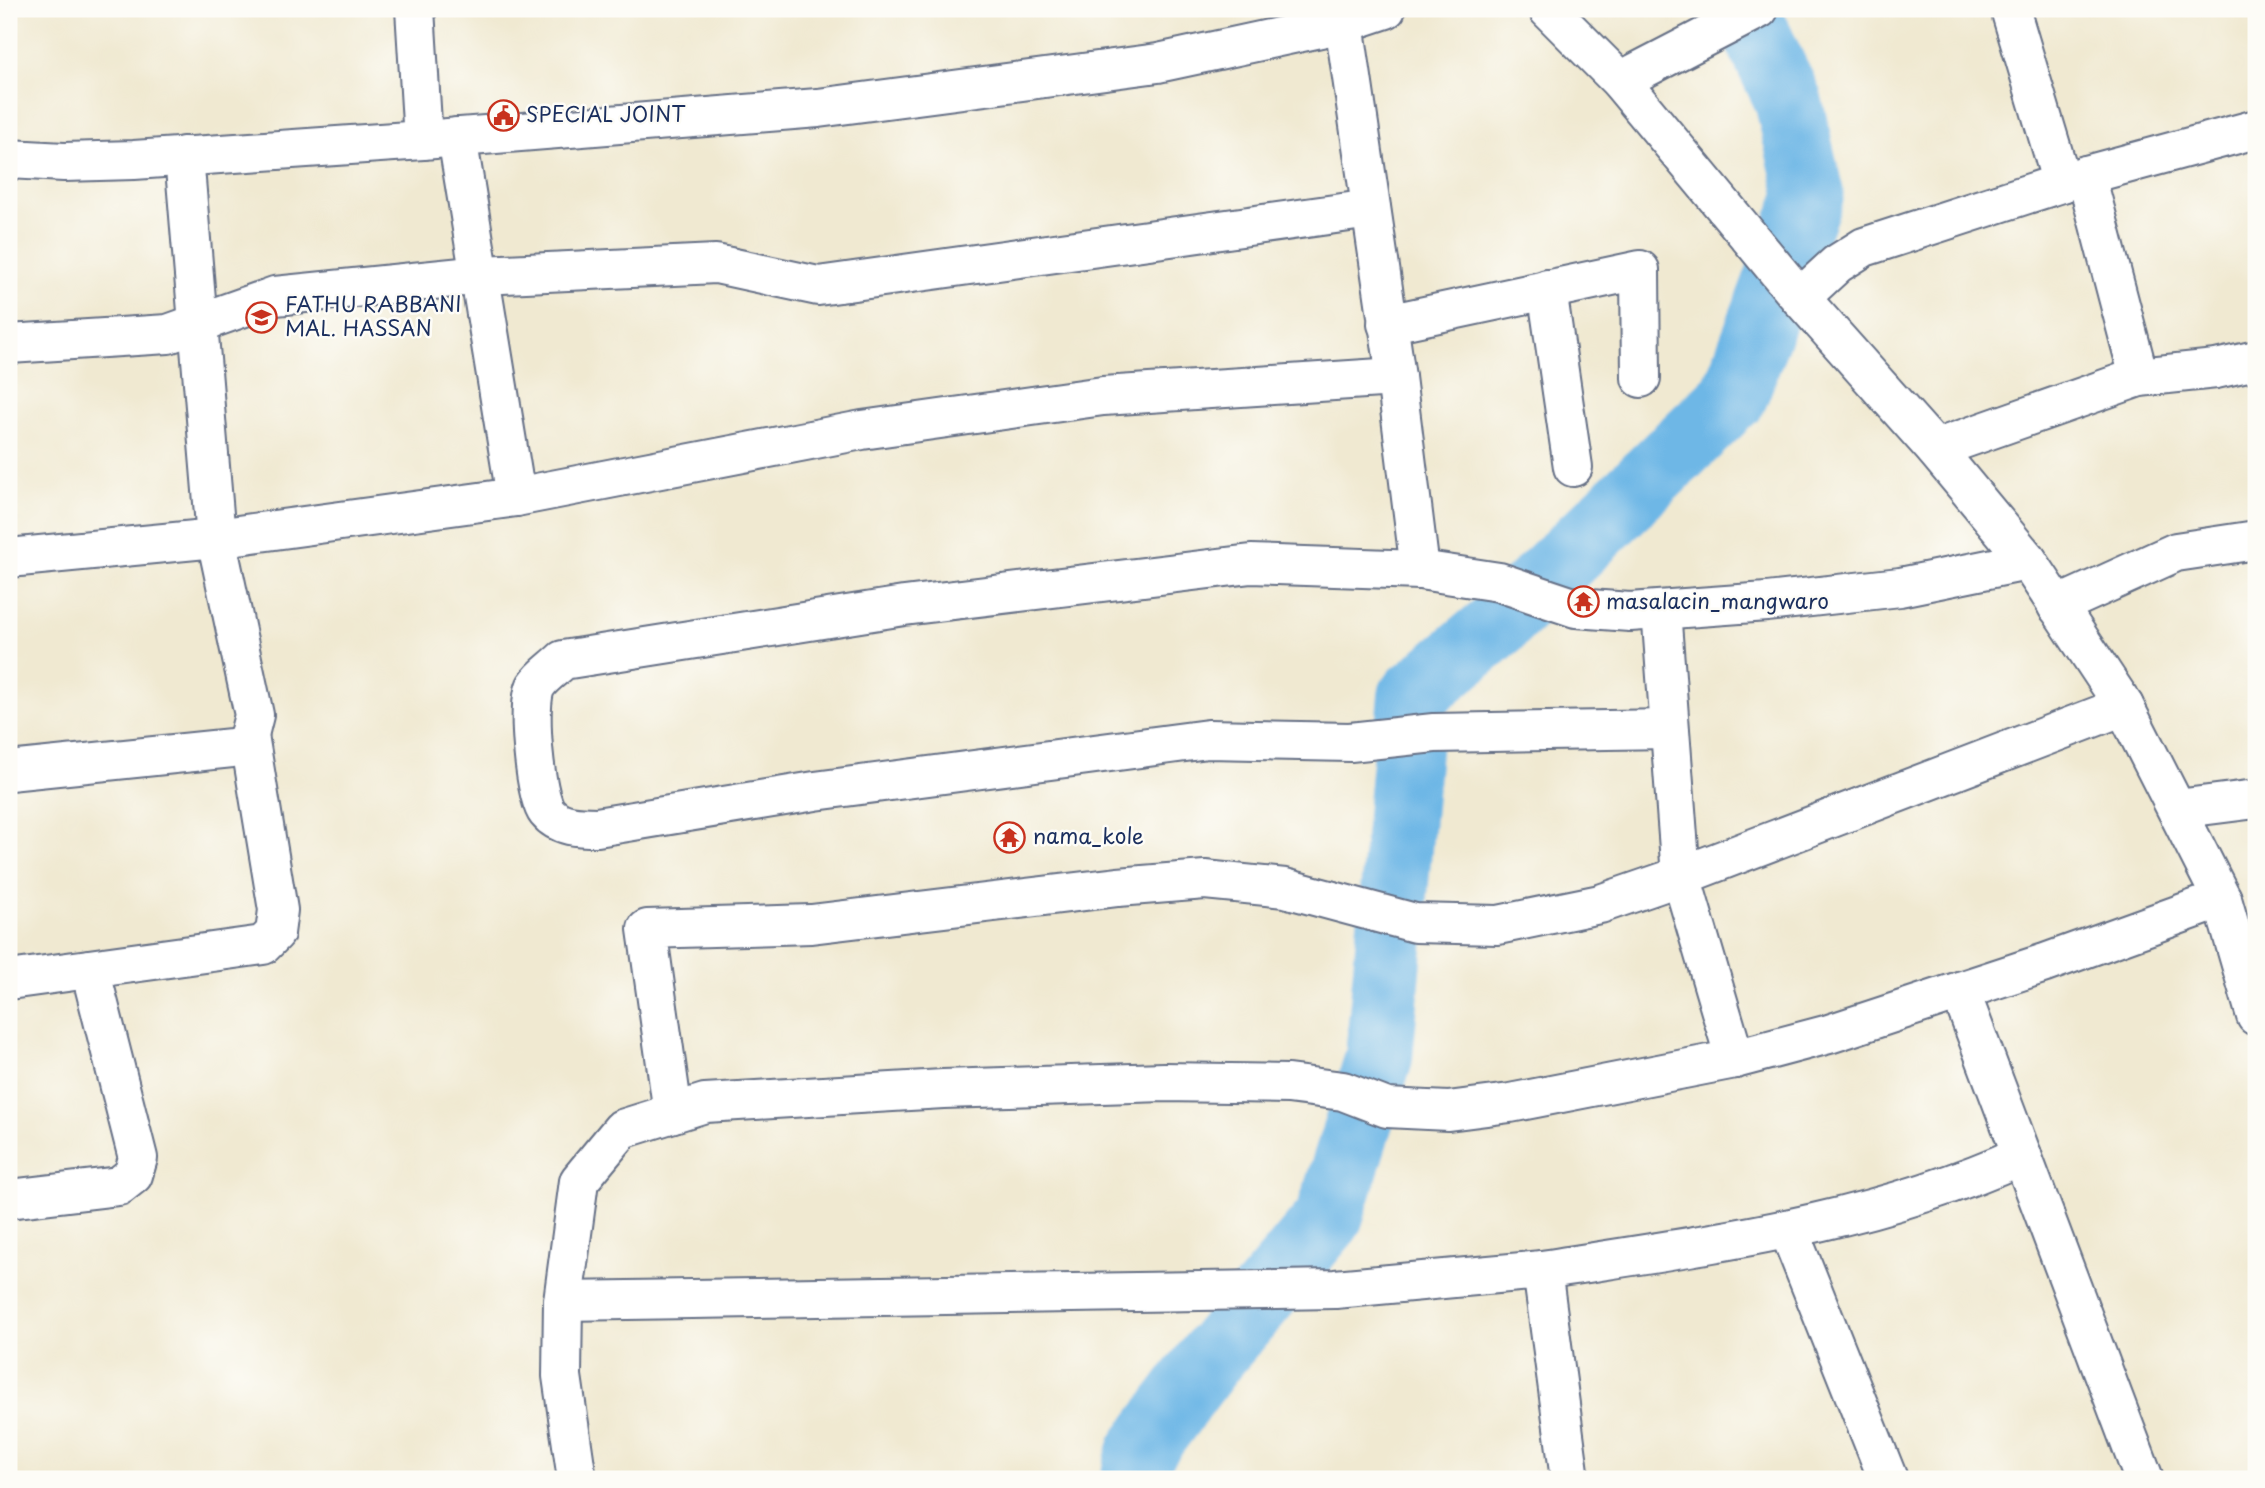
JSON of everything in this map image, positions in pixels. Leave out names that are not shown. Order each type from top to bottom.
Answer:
[{"type":"street","points":[[415,9],[440,139],[482,275],[516,497]]},
{"type":"street","points":[[9,159],[64,162],[184,156],[440,139],[818,107],[1158,63],[1343,23],[1386,9]]},
{"type":"street","points":[[1548,9],[1620,81],[1789,285],[1935,449],[2028,561],[2124,706],[2222,899],[2256,1016]]},
{"type":"street","points":[[2010,9],[2074,179],[2139,377]]},
{"type":"street","points":[[1620,81],[1751,12]]},
{"type":"street","points":[[1343,23],[1395,377],[1420,570]]},
{"type":"street","points":[[1789,285],[1837,264],[1864,247],[2074,179],[2256,130]]},
{"type":"street","points":[[9,771],[232,748],[243,745],[249,735],[254,715],[216,538],[184,156]]},
{"type":"street","points":[[9,344],[168,334],[275,296],[482,275],[716,264],[818,286],[1371,209]]},
{"type":"street","points":[[1387,324],[1640,270],[1642,378]]},
{"type":"street","points":[[1547,289],[1573,467]]},
{"type":"street","points":[[1935,449],[2139,377],[2216,369],[2256,360]]},
{"type":"street","points":[[9,558],[216,538],[516,497],[862,430],[1103,396],[1395,377]]},
{"type":"street","points":[[2057,606],[2176,552],[2256,540]]},
{"type":"street","points":[[1669,729],[1434,733],[1350,742],[1208,739],[815,791],[597,827],[570,826],[548,813],[540,796],[531,712],[535,687],[563,660],[904,606],[1251,564],[1420,570],[1499,582],[1576,608],[1630,612],[1767,602],[1900,587],[2028,561]]},
{"type":"street","points":[[1661,610],[1681,877],[1735,1059]]},
{"type":"street","points":[[673,1113],[647,929],[811,924],[1118,887],[1205,880],[1285,888],[1415,923],[1498,925],[1600,904],[1681,877],[2124,706]]},
{"type":"street","points":[[9,980],[264,945],[275,933],[278,910],[249,735]]},
{"type":"street","points":[[2176,809],[2256,799]]},
{"type":"street","points":[[577,1479],[562,1376],[563,1301],[579,1181],[622,1129],[705,1103],[943,1088],[1164,1082],[1288,1084],[1343,1091],[1387,1108],[1448,1111],[1510,1103],[1735,1059],[1829,1034],[2222,899]]},
{"type":"street","points":[[9,1199],[119,1186],[133,1175],[138,1158],[90,969]]},
{"type":"street","points":[[1960,991],[2144,1479]]},
{"type":"street","points":[[563,1301],[1335,1289],[1542,1270],[1789,1231],[1964,1181],[2022,1155]]},
{"type":"street","points":[[1789,1231],[1888,1479]]},
{"type":"street","points":[[1542,1270],[1570,1479]]},
{"type":"waterway","points":[[1134,1479],[1141,1452],[1210,1359],[1329,1218],[1379,1057],[1412,696],[1496,626],[1734,396],[1810,195],[1788,100],[1745,9]]},
{"type":"place","name":"SPECIAL JOINT","points":[[503,115]]},
{"type":"place","name":"FATHU RABBANI MAL. HASSAN","points":[[262,317]]},
{"type":"place","name":"masalacin_mangwaro","points":[[1583,602]]},
{"type":"place","name":"nama_kole","points":[[1010,837]]}]
